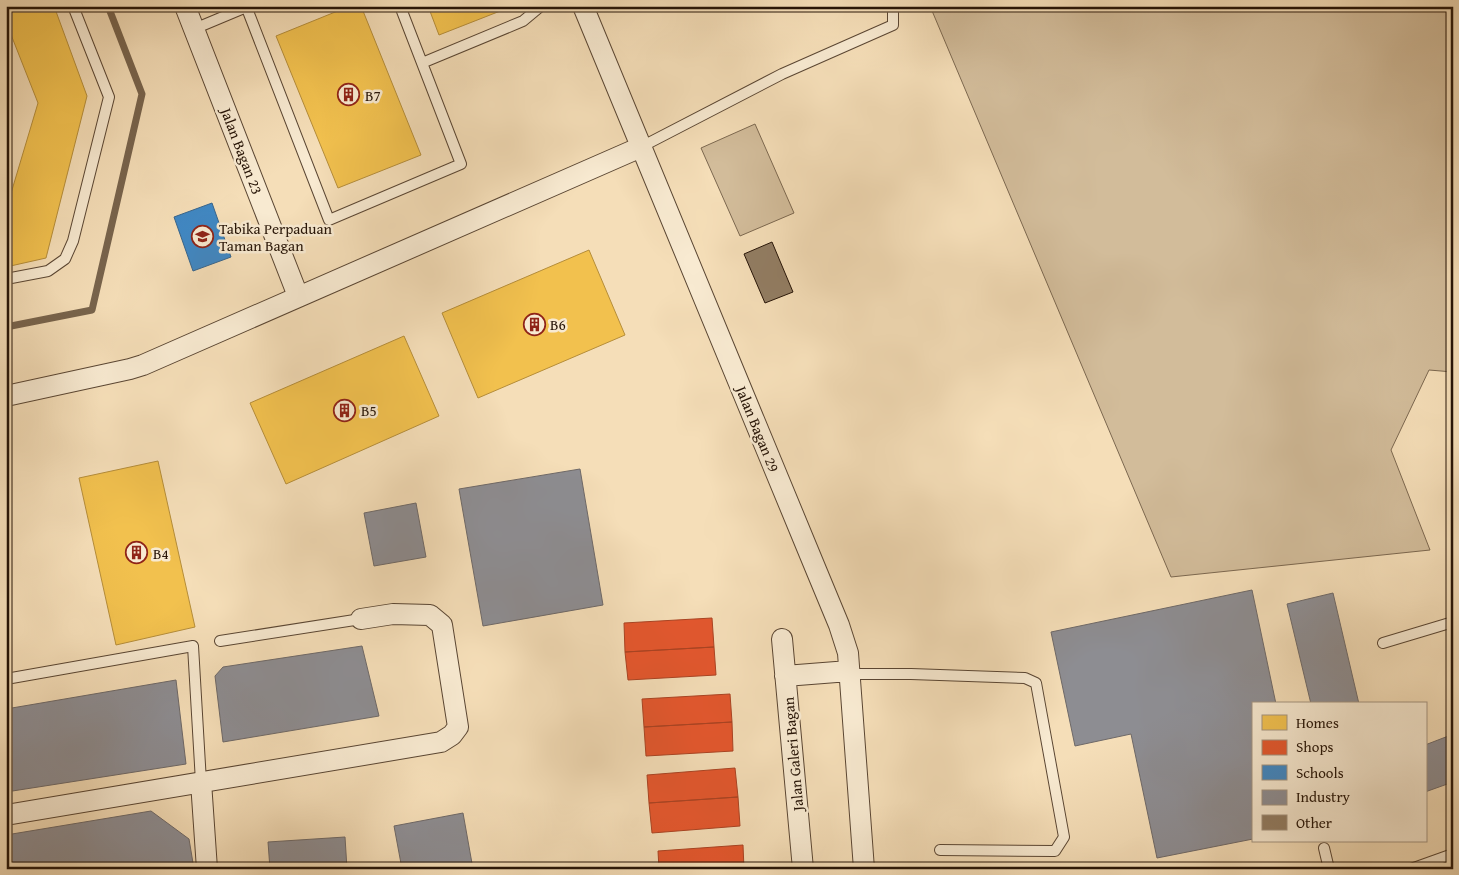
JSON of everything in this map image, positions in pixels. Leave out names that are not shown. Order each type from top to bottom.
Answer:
[{"type":"street","name":"Jalan Bagan 23","points":[[185,6],[298,296]]},
{"type":"street","name":"Jalan Bagan 29","points":[[583,6],[839,625],[848,653],[864,869]]},
{"type":"street","points":[[6,396],[130,369],[641,147]]},
{"type":"street","points":[[6,815],[441,742],[452,735],[458,727],[442,625],[430,615],[393,614],[361,619]]},
{"type":"street","name":"Jalan Galeri Bagan","points":[[782,639],[803,869]]},
{"type":"street","points":[[785,676],[849,673]]},
{"type":"street","points":[[201,782],[207,869]]},
{"type":"lane","points":[[6,279],[48,271],[65,259],[73,241],[109,97],[73,6]]},
{"type":"lane","points":[[194,29],[247,7],[329,220],[461,164],[400,6]]},
{"type":"lane","points":[[422,63],[523,22],[541,6]]},
{"type":"lane","points":[[641,147],[782,74],[893,25],[893,6]]},
{"type":"lane","points":[[220,641],[361,619]]},
{"type":"lane","points":[[1383,643],[1453,622]]},
{"type":"lane","points":[[6,679],[193,646],[201,782]]},
{"type":"lane","points":[[849,673],[1025,678],[1036,683],[1064,837],[1055,851],[940,850]]},
{"type":"lane","points":[[1324,848],[1329,869]]},
{"type":"lane","points":[[1411,869],[1453,854]]},
{"type":"shaded area","points":[[930,6],[1453,6],[1453,372],[1429,370],[1391,450],[1430,550],[1171,577]]},
{"type":"shaded area","points":[[755,124],[794,213],[740,236],[701,148]]},
{"type":"building: Homes","points":[[6,6],[54,6],[87,96],[46,258],[6,267],[6,210],[38,103],[6,22]]},
{"type":"building: Homes","name":"B7","points":[[350,6],[361,6],[421,155],[338,188],[276,36]]},
{"type":"building: Homes","points":[[428,6],[513,6],[439,35]]},
{"type":"building: Homes","name":"B6","points":[[589,250],[625,335],[478,398],[442,313]]},
{"type":"building: Homes","name":"B5","points":[[404,336],[439,416],[286,484],[250,403]]},
{"type":"building: Homes","name":"B4","points":[[158,461],[195,627],[116,645],[79,478]]},
{"type":"building: Shops","points":[[712,618],[714,647],[625,652],[624,623]]},
{"type":"building: Shops","points":[[714,647],[716,675],[628,680],[625,652]]},
{"type":"building: Shops","points":[[730,694],[732,722],[644,727],[642,699]]},
{"type":"building: Shops","points":[[732,722],[733,751],[646,756],[644,727]]},
{"type":"building: Shops","points":[[735,768],[738,797],[649,803],[647,775]]},
{"type":"building: Shops","points":[[738,797],[740,826],[652,833],[649,803]]},
{"type":"building: Shops","points":[[743,845],[744,869],[659,869],[658,851]]},
{"type":"building: Schools","name":"Tabika Perpaduan Taman Bagan","points":[[212,203],[231,257],[193,271],[174,217]]},
{"type":"building: Industry","points":[[580,469],[603,605],[483,626],[459,489]]},
{"type":"building: Industry","points":[[416,503],[426,557],[374,566],[364,513]]},
{"type":"building: Industry","points":[[1252,590],[1276,702],[1252,702],[1252,839],[1157,858],[1131,734],[1075,746],[1051,632]]},
{"type":"building: Industry","points":[[1333,593],[1359,702],[1311,702],[1287,604]]},
{"type":"building: Industry","points":[[362,646],[379,716],[223,742],[215,676],[223,667]]},
{"type":"building: Industry","points":[[176,680],[186,764],[6,792],[6,709]]},
{"type":"building: Industry","points":[[1451,735],[1453,739],[1453,782],[1426,792],[1426,745]]},
{"type":"building: Industry","points":[[151,811],[189,839],[194,869],[6,869],[6,835]]},
{"type":"building: Industry","points":[[463,813],[473,869],[402,869],[394,826]]},
{"type":"building: Industry","points":[[345,837],[347,869],[270,869],[268,842]]},
{"type":"building: Other","points":[[772,242],[793,292],[765,303],[744,254]]},
{"type":"waterway","points":[[6,327],[92,310],[142,94],[108,6]]},
{"type":"place","name":"B7","points":[[349,95]]},
{"type":"place","name":"Tabika Perpaduan Taman Bagan","points":[[203,237]]},
{"type":"place","name":"B6","points":[[534,324]]},
{"type":"place","name":"B5","points":[[345,410]]},
{"type":"place","name":"B4","points":[[137,553]]}]
